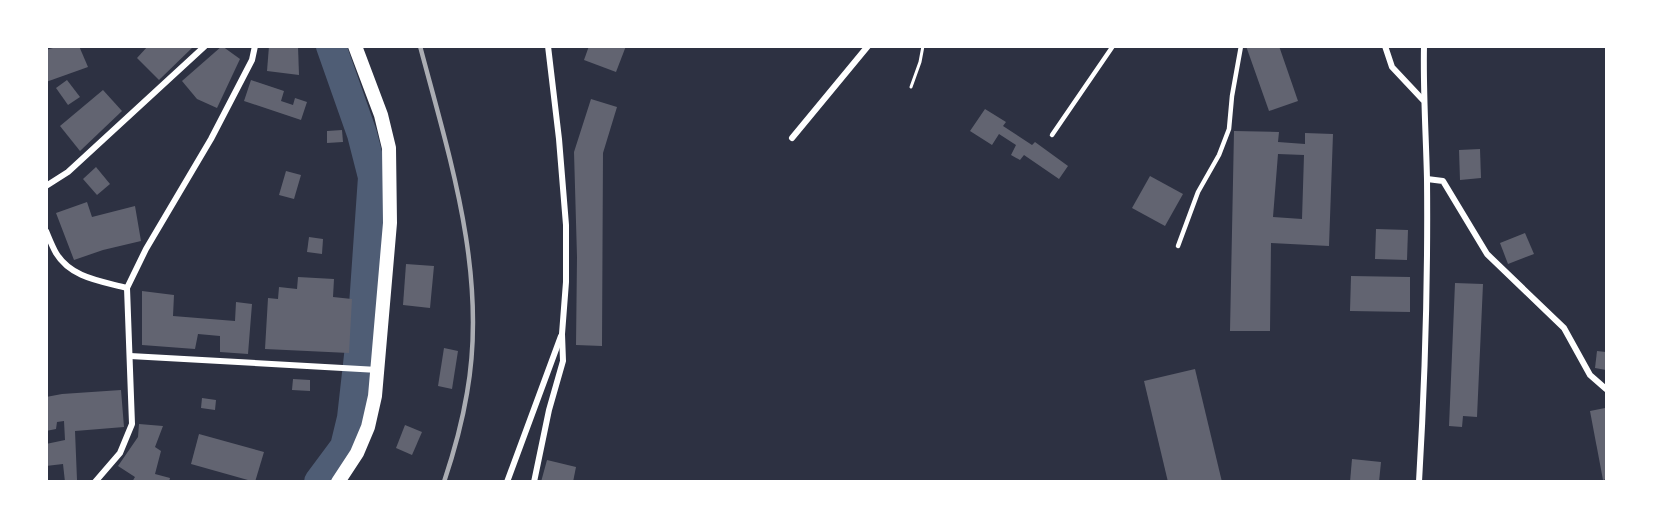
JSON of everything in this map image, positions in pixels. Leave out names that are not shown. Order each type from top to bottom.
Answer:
[{"type":"main road","points":[[338,482],[357,453],[368,428],[375,396],[372,370],[390,223],[389,148],[381,115],[356,46]]},
{"type":"street","points":[[46,186],[68,172],[205,46]]},
{"type":"street","points":[[95,482],[120,453],[132,424],[127,288],[146,249],[211,139],[252,60],[255,46]]},
{"type":"street","points":[[534,482],[549,410],[563,361],[562,334],[566,282],[566,225],[548,46]]},
{"type":"street","points":[[792,138],[868,46]]},
{"type":"street","points":[[1385,46],[1392,68],[1423,100]]},
{"type":"street","points":[[1419,482],[1424,397],[1427,179],[1423,100],[1424,46]]},
{"type":"street","points":[[1427,179],[1443,181],[1487,254],[1564,328],[1590,375],[1606,389]]},
{"type":"street","points":[[46,231],[56,253],[70,269],[89,279],[127,288]]},
{"type":"street","points":[[507,482],[562,334]]},
{"type":"street","points":[[130,356],[372,370]]},
{"type":"lane","points":[[1052,135],[1113,46]]},
{"type":"lane","points":[[1178,246],[1198,192],[1219,155],[1229,129],[1241,46]]},
{"type":"path","points":[[911,87],[924,46]]},
{"type":"building","points":[[60,46],[79,46],[88,67],[46,82],[46,50]]},
{"type":"building","points":[[148,46],[194,46],[159,80],[137,58]]},
{"type":"building","points":[[222,46],[240,59],[217,108],[197,99],[182,81]]},
{"type":"building","points":[[269,46],[298,46],[299,75],[267,71]]},
{"type":"building","points":[[589,46],[626,46],[616,72],[584,60]]},
{"type":"building","points":[[1246,46],[1279,46],[1298,101],[1269,111]]},
{"type":"building","points":[[67,80],[80,97],[68,105],[56,88]]},
{"type":"building","points":[[251,80],[284,91],[281,101],[293,105],[295,98],[307,102],[301,120],[244,101]]},
{"type":"building","points":[[103,90],[122,111],[80,151],[60,126]]},
{"type":"building","points":[[591,99],[617,107],[603,153],[602,346],[576,345],[577,257],[574,152]]},
{"type":"building","points":[[985,109],[1006,122],[1003,126],[1032,145],[1035,142],[1068,166],[1059,179],[1024,155],[1020,160],[1011,155],[1016,145],[999,134],[992,145],[970,131]]},
{"type":"building","points":[[342,130],[343,142],[327,143],[327,131]]},
{"type":"building","points":[[1234,131],[1279,132],[1278,142],[1305,144],[1305,133],[1333,134],[1329,246],[1271,243],[1270,331],[1230,331]],"holes":[[[1278,154],[1304,155],[1302,219],[1273,217]]]},
{"type":"building","points":[[1480,149],[1481,178],[1460,180],[1459,150]]},
{"type":"building","points":[[96,167],[110,184],[97,195],[83,179]]},
{"type":"building","points":[[286,171],[301,175],[294,199],[279,195]]},
{"type":"building","points":[[1150,176],[1183,194],[1165,226],[1132,208]]},
{"type":"building","points":[[87,202],[92,217],[135,206],[141,241],[74,260],[56,213]]},
{"type":"building","points":[[1376,229],[1408,230],[1407,260],[1375,259]]},
{"type":"building","points":[[1525,233],[1534,254],[1508,264],[1500,243]]},
{"type":"building","points":[[309,237],[323,239],[322,254],[307,252]]},
{"type":"building","points":[[406,264],[434,266],[430,308],[403,305]]},
{"type":"building","points":[[1351,276],[1410,277],[1410,312],[1350,311]]},
{"type":"building","points":[[298,277],[334,279],[333,297],[352,299],[349,353],[265,349],[268,298],[278,299],[279,287],[297,289]]},
{"type":"building","points":[[1455,283],[1483,284],[1477,417],[1463,416],[1462,427],[1449,426]]},
{"type":"building","points":[[142,291],[174,295],[173,316],[235,321],[236,302],[252,304],[248,354],[220,352],[220,336],[198,334],[195,349],[142,345]]},
{"type":"building","points":[[444,348],[458,351],[452,389],[438,386]]},
{"type":"building","points":[[1597,351],[1606,352],[1606,370],[1595,368]]},
{"type":"building","points":[[1195,369],[1222,482],[1168,482],[1144,381]]},
{"type":"building","points":[[293,379],[310,380],[310,391],[292,390]]},
{"type":"building","points":[[121,390],[124,427],[75,431],[77,480],[65,482],[63,464],[46,466],[46,444],[65,440],[64,421],[57,422],[56,429],[46,431],[46,397]]},
{"type":"building","points":[[202,398],[216,400],[215,410],[201,408]]},
{"type":"building","points":[[1605,408],[1606,479],[1603,480],[1590,411]]},
{"type":"building","points":[[139,424],[163,426],[155,447],[161,451],[155,474],[170,478],[169,482],[132,482],[135,477],[118,466],[138,437]]},
{"type":"building","points":[[405,425],[422,432],[412,455],[396,448]]},
{"type":"building","points":[[199,434],[264,452],[255,482],[191,464]]},
{"type":"building","points":[[1352,459],[1381,462],[1379,482],[1350,482]]},
{"type":"building","points":[[547,460],[576,467],[573,482],[541,482]]},
{"type":"waterway","points":[[319,482],[345,447],[352,418],[363,320],[373,177],[362,134],[331,46]]},
{"type":"railway","points":[[420,46],[454,174],[463,218],[473,305],[472,349],[467,393],[444,482]]}]
